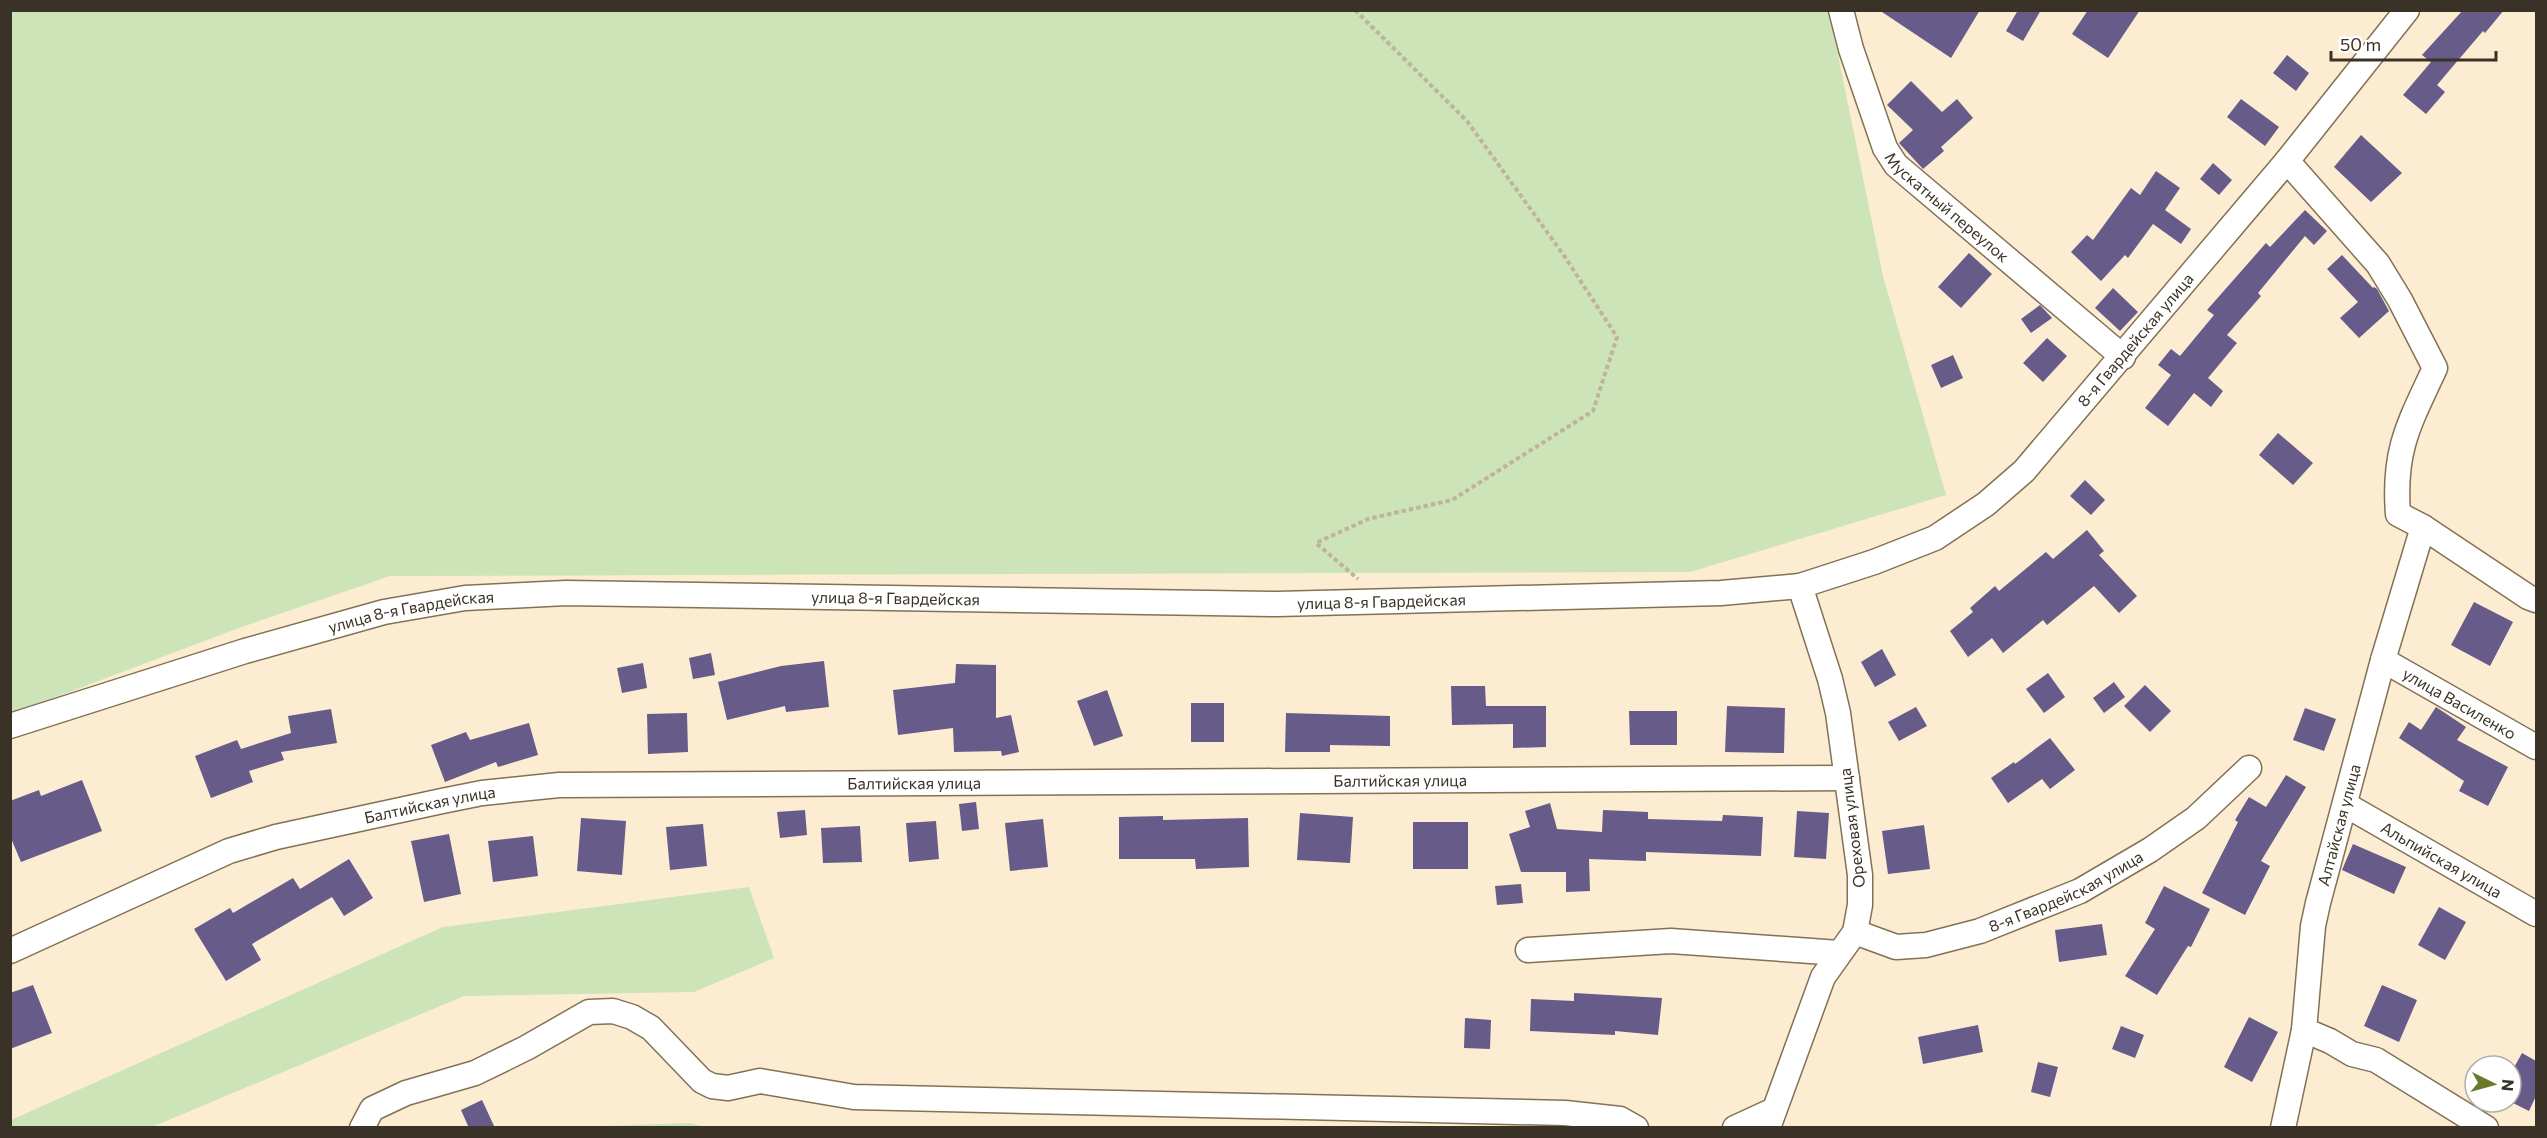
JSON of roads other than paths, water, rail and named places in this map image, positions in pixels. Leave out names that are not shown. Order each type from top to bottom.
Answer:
[{"type":"street","name":"Мускатный переулок","points":[[1841,10],[1851,49],[1885,148],[1896,165],[2123,357]]},
{"type":"street","name":"8-я Гвардейская улица","points":[[1800,586],[1874,562],[1935,537],[1986,504],[2024,471],[2287,162],[2407,10]]},
{"type":"street","points":[[2287,162],[2378,264],[2400,300],[2435,368],[2404,435],[2398,462],[2396,488],[2398,514],[2423,527],[2528,597],[2536,600]]},
{"type":"street","name":"Алтайская улица","points":[[2283,1128],[2304,1030],[2313,926],[2383,660],[2423,527]]},
{"type":"street","name":"улица 8-я Гвардейская","points":[[10,726],[245,651],[384,612],[465,598],[566,593],[1277,604],[1721,593],[1800,586]]},
{"type":"street","name":"Ореховая улица","points":[[1771,1119],[1824,976],[1855,932],[1860,904],[1860,875],[1838,713],[1830,679],[1800,586]]},
{"type":"street","name":"улица Василенко","points":[[2383,660],[2536,747]]},
{"type":"street","name":"8-я Гвардейская улица","points":[[1855,932],[1896,947],[1926,945],[1980,931],[2080,891],[2150,850],[2196,818],[2249,768]]},
{"type":"street","name":"Балтийская улица","points":[[10,951],[229,851],[276,837],[442,801],[559,785],[1847,778]]},
{"type":"street","name":"Альпийская улица","points":[[2346,805],[2536,914]]},
{"type":"street","points":[[1528,950],[1671,941],[1839,953]]},
{"type":"street","points":[[362,1128],[372,1109],[406,1093],[475,1073],[526,1048],[589,1012],[613,1011],[632,1017],[651,1028],[702,1081],[712,1086],[728,1089],[760,1081],[854,1096],[1565,1113],[1620,1119],[1636,1128]]},
{"type":"street","points":[[2304,1030],[2352,1054],[2376,1060],[2486,1128]]},
{"type":"street","points":[[1735,1128],[1771,1119]]}]
